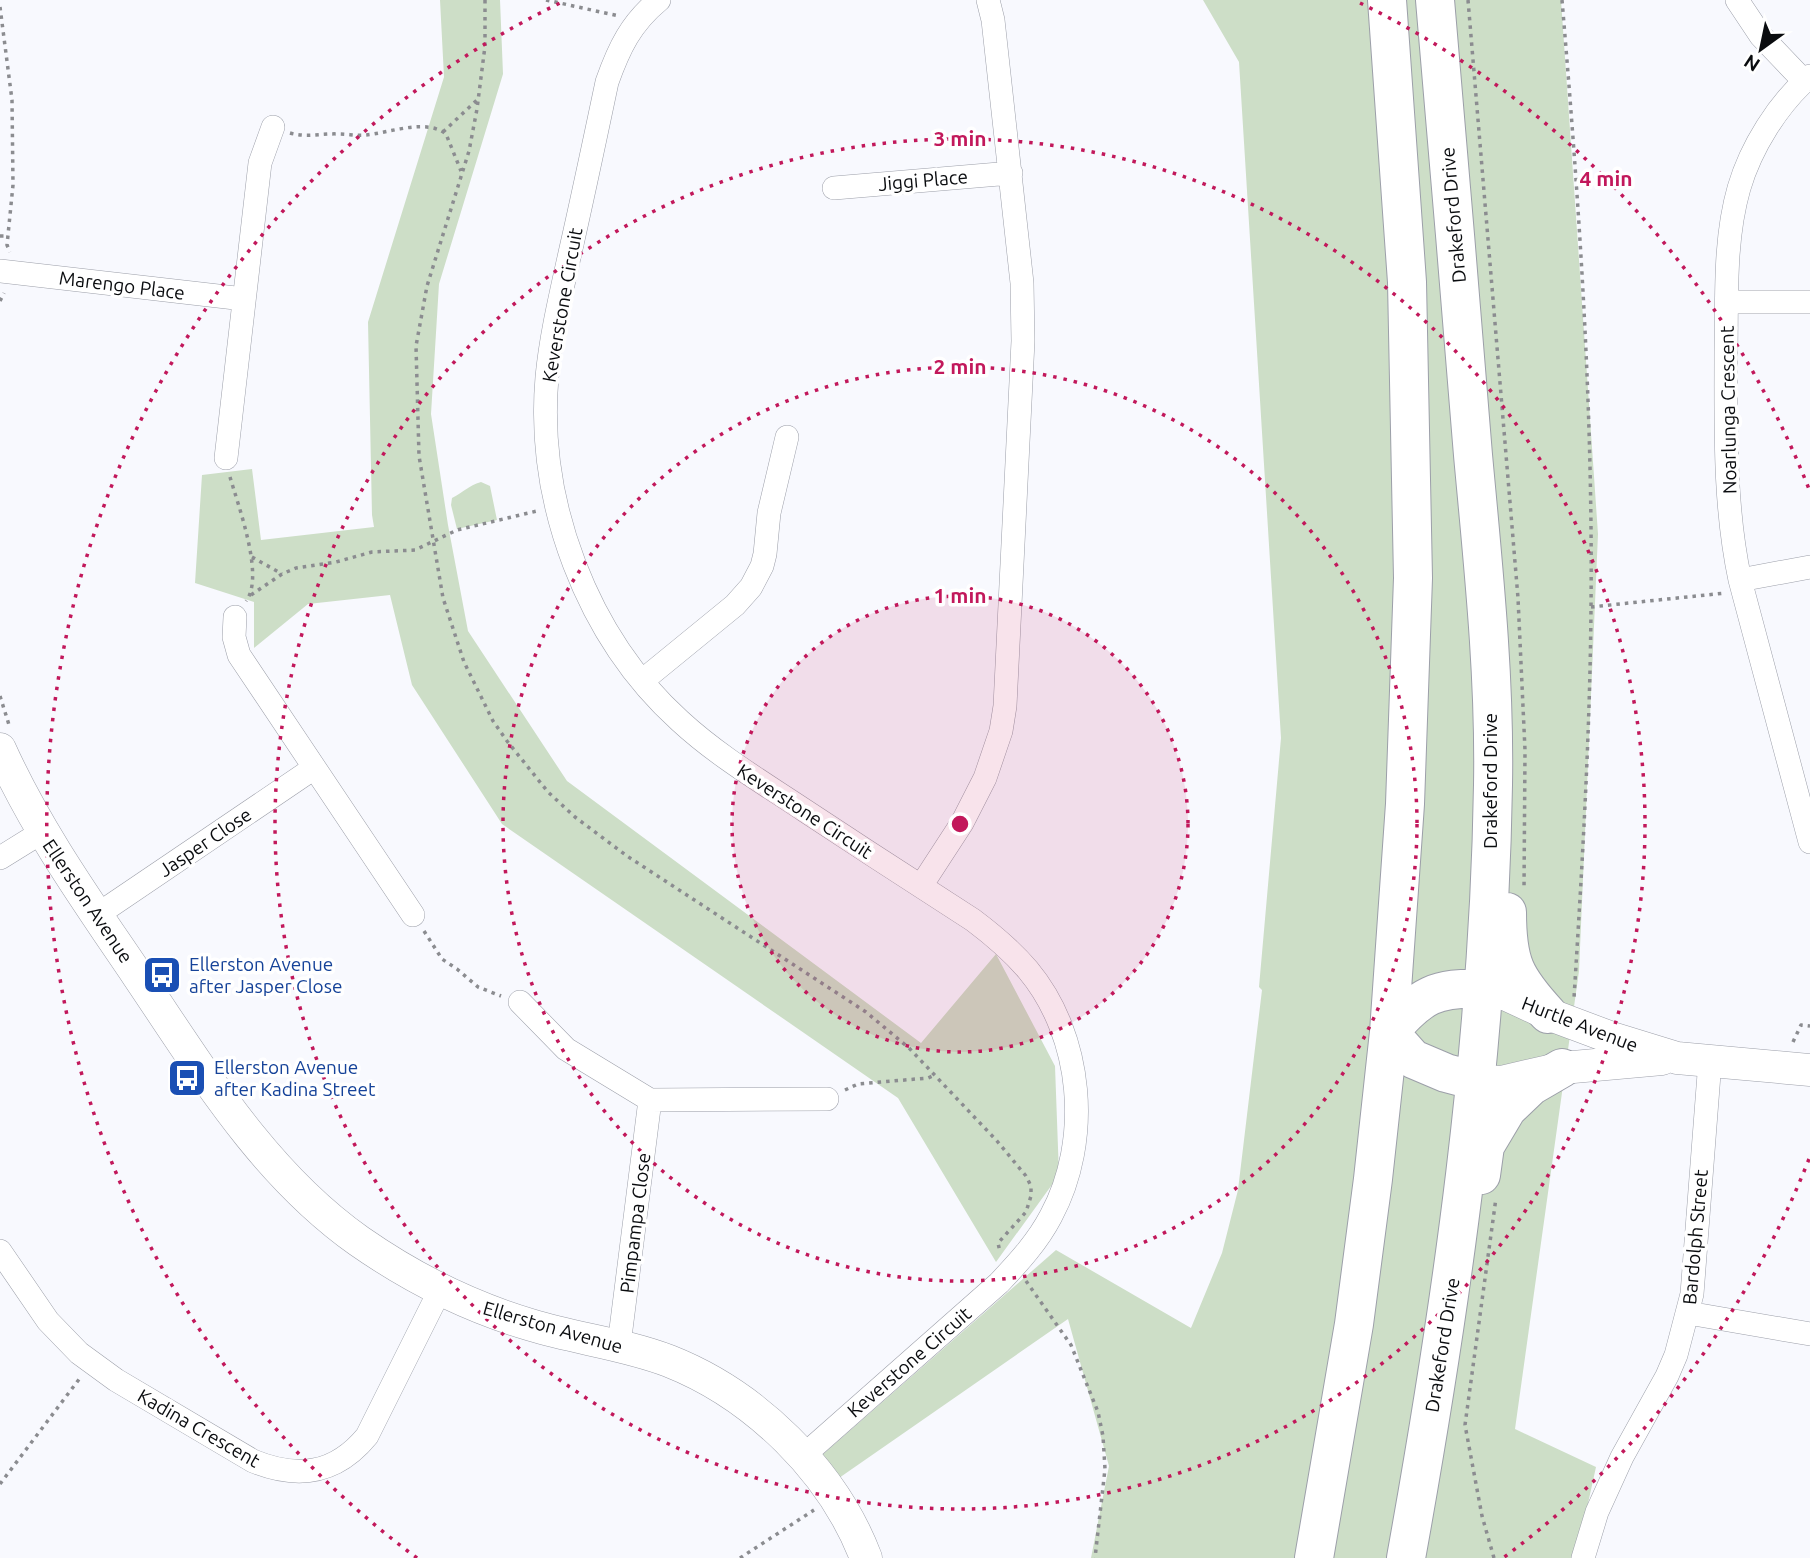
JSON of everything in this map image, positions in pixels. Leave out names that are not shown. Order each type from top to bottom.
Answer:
[{"type":"highway","points":[[1314,1558],[1354,1324],[1389,1032],[1405,804],[1413,578],[1407,282],[1387,0]]},
{"type":"highway","name":"Drakeford Drive","points":[[1406,1558],[1451,1291],[1475,1081],[1484,989],[1493,782],[1486,597],[1435,0]]},
{"type":"highway","points":[[1493,782],[1507,836],[1507,945],[1514,968],[1527,991],[1561,1007]]},
{"type":"highway","points":[[1389,1032],[1413,1006],[1433,994],[1448,989],[1484,989]]},
{"type":"highway","points":[[1389,1032],[1413,1059],[1446,1073],[1475,1081]]},
{"type":"highway","points":[[1451,1291],[1469,1256],[1485,1146],[1507,1109],[1531,1087],[1562,1068]]},
{"type":"street","name":"Keverstone Circuit","points":[[659,0],[635,25],[619,49],[607,82],[556,320],[547,378],[550,467],[561,524],[581,580],[608,632],[642,681],[678,720],[719,754],[973,920],[1011,952],[1039,986],[1060,1024],[1076,1088],[1077,1110],[1068,1174],[1052,1214],[1029,1251],[1019,1275],[803,1456]]},
{"type":"street","points":[[921,886],[962,823],[985,778],[1001,730],[1005,706],[1023,341],[1023,283],[993,20],[988,0]]},
{"type":"street","points":[[1737,0],[1761,36],[1807,79]]},
{"type":"street","name":"Noarlunga Crescent","points":[[1807,79],[1777,112],[1756,147],[1740,184],[1730,223],[1726,472],[1735,554],[1742,586],[1810,840]]},
{"type":"street","points":[[226,457],[260,163],[273,127]]},
{"type":"street","name":"Jiggi Place","points":[[834,188],[1011,173]]},
{"type":"street","name":"Marengo Place","points":[[6,271],[244,299]]},
{"type":"street","points":[[1727,302],[1810,302]]},
{"type":"street","points":[[642,681],[735,605],[751,587],[765,554],[769,513],[788,436]]},
{"type":"street","points":[[1742,586],[1810,567]]},
{"type":"street","points":[[234,617],[234,637],[239,655],[413,915]]},
{"type":"street","name":"Ellerston Avenue","points":[[0,749],[42,832],[97,915],[220,1097],[282,1174],[356,1239],[440,1290],[532,1325],[619,1345],[670,1362],[719,1386],[764,1418],[803,1456],[847,1518],[866,1558]]},
{"type":"street","name":"Jasper Close","points":[[97,915],[314,768]]},
{"type":"street","points":[[0,858],[42,832]]},
{"type":"street","name":"Hurtle Avenue","points":[[1484,989],[1561,1007],[1645,1049],[1677,1058]]},
{"type":"street","points":[[520,1002],[566,1049],[650,1100],[827,1099]]},
{"type":"street","name":"Hurtle Avenue","points":[[1475,1081],[1501,1082],[1562,1068],[1677,1058],[1810,1070]]},
{"type":"street","name":"Bardolph Street","points":[[1583,1558],[1597,1512],[1622,1457],[1667,1376],[1688,1313],[1692,1294],[1710,1061]]},
{"type":"street","name":"Pimpampa Close","points":[[619,1345],[650,1100]]},
{"type":"street","name":"Kadina Crescent","points":[[0,1251],[48,1321],[79,1353],[116,1380],[253,1461],[276,1471],[314,1471],[339,1462],[359,1446],[367,1436],[440,1290]]},
{"type":"street","points":[[1688,1313],[1810,1334]]},
{"type":"path","points":[[485,0],[485,46],[479,98],[462,173],[427,286],[416,346],[419,456],[443,598],[455,638],[493,721],[548,792],[575,817],[626,856],[866,1012],[909,1048],[1018,1164],[1031,1186],[1031,1196],[1026,1212],[998,1243],[998,1249],[1049,1310],[1072,1345],[1098,1412],[1105,1469],[1095,1558]]},
{"type":"path","points":[[546,0],[618,15],[635,25]]},
{"type":"path","points":[[1561,1007],[1583,854],[1591,607],[1583,264],[1562,0]]},
{"type":"path","points":[[0,7],[12,100],[13,185],[6,271],[0,301]]},
{"type":"path","points":[[443,132],[479,98]]},
{"type":"path","points":[[273,127],[304,136],[337,133],[365,135],[410,127],[430,128],[443,132],[452,146],[462,173]]},
{"type":"path","points":[[0,236],[7,236]]},
{"type":"path","points":[[226,457],[252,557],[251,595]]},
{"type":"path","points":[[234,617],[251,595],[296,568],[336,562],[372,552],[415,550],[457,530],[558,507]]},
{"type":"path","points":[[252,557],[282,574]]},
{"type":"path","points":[[1591,607],[1742,586]]},
{"type":"path","points":[[413,915],[442,959],[478,987],[520,1002]]},
{"type":"path","points":[[827,1099],[858,1084],[928,1078],[935,1075]]},
{"type":"path","points":[[1494,1558],[1482,1516],[1465,1425],[1497,1190]]},
{"type":"path","points":[[0,1484],[91,1362]]},
{"type":"path","points":[[740,1558],[834,1498]]},
{"type":"green space","points":[[440,0],[500,0],[503,74],[439,284],[431,414],[468,631],[567,781],[921,1043],[996,954],[1055,1066],[1059,1175],[996,1262],[898,1098],[502,824],[412,685],[390,595],[308,604],[254,648],[254,602],[195,583],[202,475],[252,469],[261,540],[374,527],[368,322],[444,77]]},
{"type":"green space","points":[[1203,0],[1561,0],[1598,534],[1579,971],[1515,1429],[1596,1467],[1576,1558],[1091,1558],[1109,1466],[1068,1319],[839,1478],[822,1455],[1056,1250],[1191,1328],[1222,1253],[1238,1190],[1262,990],[1259,987],[1281,738],[1239,62]]},
{"type":"green space","points":[[481,482],[490,486],[497,520],[457,529],[451,505],[452,498]]},
{"type":"place","name":"Ellerston Avenue after Jasper Close","points":[[162,975]]},
{"type":"place","name":"Ellerston Avenue after Kadina Street","points":[[187,1078]]}]
